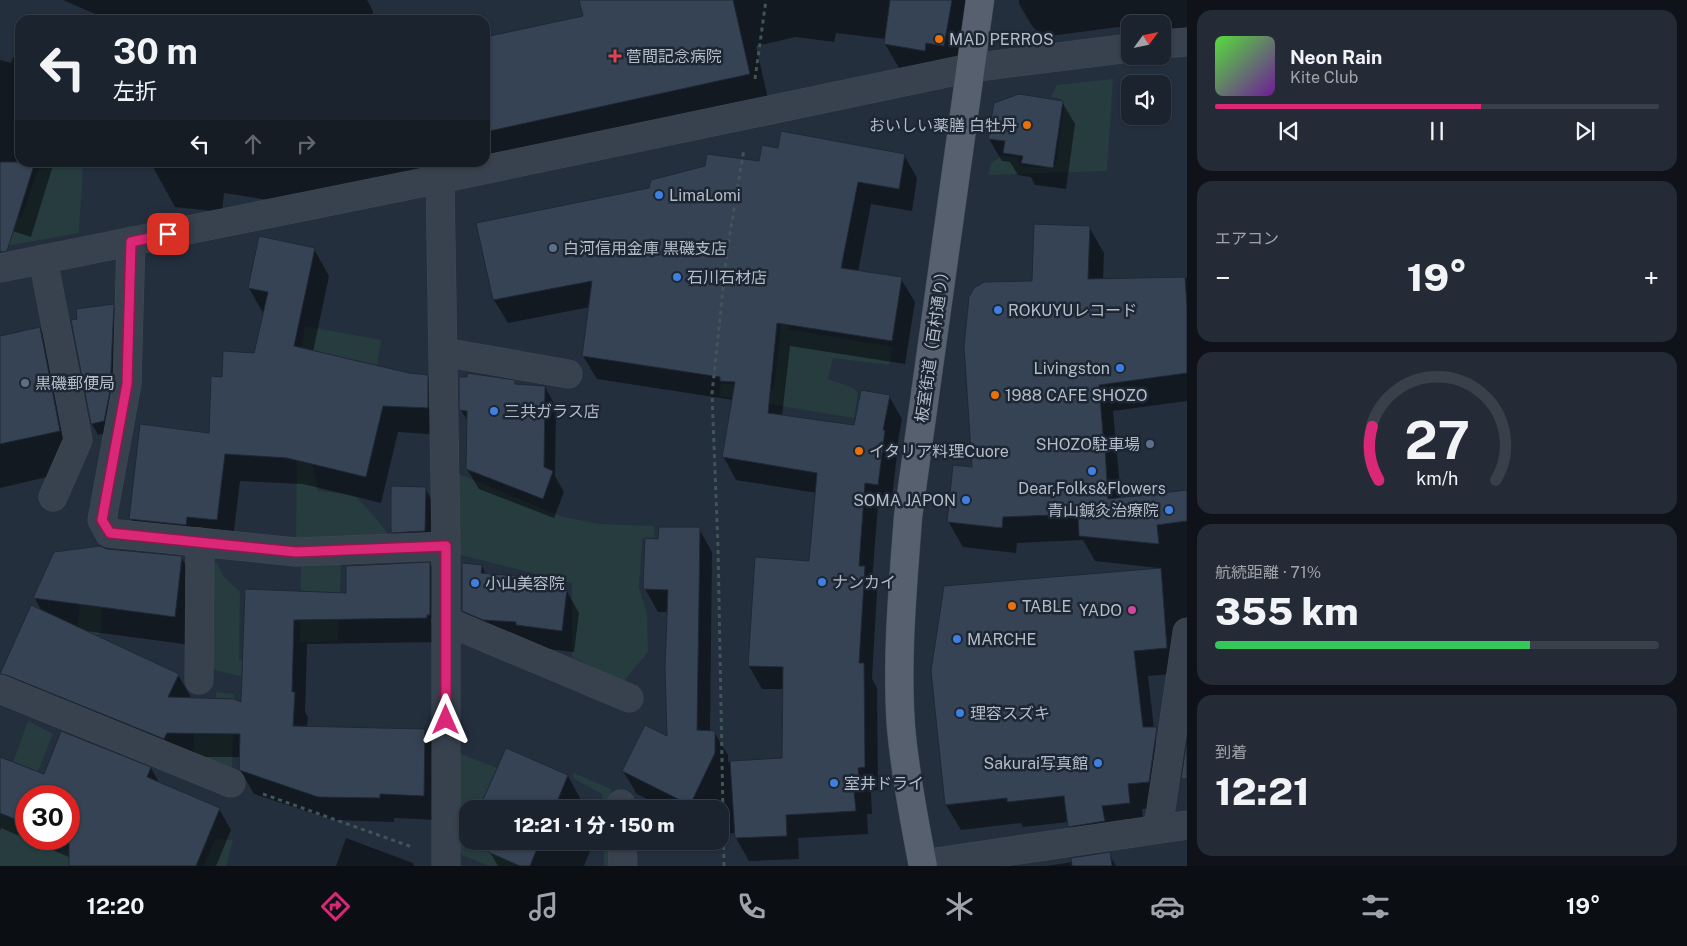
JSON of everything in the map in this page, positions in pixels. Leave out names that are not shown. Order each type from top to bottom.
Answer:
[{"type":"main road","name":"板室街道（百村通り）","points":[[923,865],[907,777],[901,726],[902,593],[908,517],[980,0]]},
{"type":"street","points":[[1171,43],[1187,42]]},
{"type":"street","points":[[0,268],[970,68],[1121,49]]},
{"type":"street","points":[[440,178],[446,620],[452,864]]},
{"type":"street","points":[[131,242],[127,384],[102,520],[110,533],[296,552],[446,546]]},
{"type":"street","points":[[43,259],[78,440],[53,497]]},
{"type":"street","points":[[443,352],[568,374]]},
{"type":"street","points":[[199,680],[200,542]]},
{"type":"street","points":[[446,620],[629,698]]},
{"type":"street","points":[[1158,829],[1187,632]]},
{"type":"street","points":[[0,689],[232,783]]},
{"type":"street","points":[[923,865],[1187,825]]},
{"type":"street","points":[[622,850],[623,866]]},
{"type":"path","points":[[724,866],[718,547],[712,394],[727,251],[750,114],[766,0]]},
{"type":"path","points":[[232,783],[452,864]]},
{"type":"green space","points":[[1113,79],[1107,171],[988,175],[991,163],[1002,156],[1017,157],[1020,166],[1047,168],[1056,164],[1064,105],[1061,99],[1051,97],[1057,85]]},
{"type":"green space","points":[[39,167],[83,167],[79,233],[0,247],[0,211],[22,217]]},
{"type":"green space","points":[[781,254],[844,262],[842,279],[795,273],[788,329],[893,347],[889,365],[833,358],[828,379],[853,388],[858,393],[854,418],[719,396],[721,383],[774,389],[782,315]]},
{"type":"green space","points":[[305,326],[381,340],[377,366],[327,354],[300,354]]},
{"type":"green space","points":[[297,435],[311,462],[318,491],[354,495],[389,535],[296,539]]},
{"type":"green space","points":[[459,474],[563,517],[600,524],[654,526],[655,537],[642,539],[639,588],[647,613],[648,652],[623,682],[572,657],[572,583],[457,554]]},
{"type":"green space","points":[[210,561],[217,563],[223,576],[240,592],[239,660],[275,666],[275,685],[208,668]]},
{"type":"green space","points":[[341,564],[338,641],[300,643],[301,566]]},
{"type":"green space","points":[[83,580],[102,588],[101,631],[78,676],[102,697],[93,715],[68,707]]},
{"type":"green space","points":[[216,692],[234,694],[232,771],[194,754],[194,733],[216,733]]},
{"type":"green space","points":[[28,721],[53,734],[32,785],[15,785],[15,850],[74,850],[85,855],[88,866],[0,866],[0,799]]},
{"type":"green space","points":[[461,754],[497,768],[483,800],[459,800],[459,848],[458,761]]},
{"type":"green space","points":[[574,773],[611,789],[612,800],[603,800],[602,794],[573,778]]},
{"type":"green space","points":[[215,839],[233,840],[226,866],[204,866]]},
{"type":"green space","points":[[460,850],[489,850],[488,852],[520,866],[489,866],[462,855]]},
{"type":"green space","points":[[604,850],[613,850],[614,866],[604,866]]},
{"type":"building","name":"菅間記念病院","points":[[579,0],[733,0],[750,74],[490,131],[490,36],[583,16]]},
{"type":"building","points":[[890,0],[952,0],[944,46],[926,43],[925,51],[884,44]]},
{"type":"building","points":[[1019,94],[1063,101],[1053,168],[1021,163],[1023,156],[1003,153],[1005,141],[988,139],[994,103]]},
{"type":"building","points":[[781,131],[905,154],[899,189],[858,182],[841,268],[902,277],[892,341],[777,323],[768,413],[854,425],[861,390],[890,395],[883,430],[885,430],[878,485],[865,483],[859,566],[865,566],[859,663],[864,663],[865,767],[858,768],[860,791],[854,792],[856,811],[786,815],[787,836],[735,838],[730,761],[782,758],[783,667],[748,666],[755,557],[809,561],[817,473],[722,457],[735,382],[720,381],[720,377],[582,356],[592,281],[493,300],[476,223],[649,188],[651,180],[705,166],[707,154],[759,161],[762,145],[778,148]]},
{"type":"building","points":[[0,162],[15,162],[15,167],[33,167],[7,251],[0,251]]},
{"type":"building","points":[[1034,224],[1090,226],[1088,279],[1185,277],[1187,373],[1099,385],[1108,499],[1187,490],[1187,521],[1157,525],[1159,544],[1079,536],[1078,514],[1003,517],[1002,528],[947,522],[953,465],[972,467],[964,346],[969,297],[974,288],[984,282],[1032,281]]},
{"type":"building","points":[[259,236],[315,248],[294,346],[409,373],[428,375],[428,408],[383,406],[366,477],[287,458],[225,454],[217,520],[187,517],[186,525],[129,519],[140,424],[209,433],[211,376],[222,377],[223,351],[254,353],[268,292],[248,288]]},
{"type":"building","points":[[114,304],[110,391],[104,421],[91,424],[71,320],[77,319],[76,309]]},
{"type":"building","name":"黒磯郵便局","points":[[40,327],[60,431],[0,444],[0,336]]},
{"type":"building","points":[[467,373],[515,380],[515,384],[545,386],[544,467],[553,471],[543,499],[466,469],[467,411],[459,410],[459,377],[467,377]]},
{"type":"building","points":[[391,486],[426,487],[425,531],[391,533]]},
{"type":"building","points":[[659,527],[700,527],[697,730],[715,731],[715,753],[692,800],[680,800],[622,771],[645,725],[667,736],[665,668],[668,590],[643,589],[645,538],[658,539]]},
{"type":"building","points":[[100,546],[107,549],[182,556],[175,617],[33,598],[54,552]]},
{"type":"building","points":[[430,562],[430,615],[427,615],[427,618],[294,620],[292,692],[295,692],[293,726],[425,729],[424,796],[380,794],[380,798],[318,797],[239,770],[240,734],[167,733],[164,739],[0,674],[31,605],[179,674],[168,697],[234,699],[241,702],[245,589],[346,593],[346,566]]},
{"type":"building","points":[[462,563],[482,565],[481,573],[517,576],[516,579],[544,582],[543,587],[567,589],[562,631],[516,625],[516,622],[483,620],[462,611]]},
{"type":"building","points":[[1161,568],[1167,648],[1134,651],[1143,727],[1157,727],[1149,782],[1128,784],[1130,803],[1102,806],[1105,821],[1068,827],[1064,796],[1007,802],[1007,798],[945,805],[931,671],[944,586]]},
{"type":"building","points":[[61,731],[151,767],[147,777],[220,808],[196,866],[69,866],[69,850],[80,850],[80,785],[15,785],[15,819],[0,813],[0,757],[44,774]]},
{"type":"building","points":[[1187,739],[1187,779],[1181,779]]},
{"type":"building","points":[[506,748],[568,775],[558,800],[483,800]]},
{"type":"building","points":[[489,850],[536,850],[530,866],[520,866],[488,852]]},
{"type":"building","points":[[1110,852],[1112,866],[1072,866],[1071,858]]},
{"type":"place","name":"MAD PERROS","points":[[939,39]]},
{"type":"place","name":"菅間記念病院","points":[[615,56]]},
{"type":"place","name":"おいしい薬膳 白牡丹","points":[[1027,125]]},
{"type":"place","name":"LimaLomi","points":[[659,195]]},
{"type":"place","name":"白河信用金庫 黒磯支店","points":[[553,248]]},
{"type":"place","name":"石川石材店","points":[[677,277]]},
{"type":"place","name":"ROKUYUレコード","points":[[998,310]]},
{"type":"place","name":"Livingston","points":[[1120,368]]},
{"type":"place","name":"黒磯郵便局","points":[[25,383]]},
{"type":"place","name":"1988 CAFE SHOZO","points":[[995,395]]},
{"type":"place","name":"三共ガラス店","points":[[494,411]]},
{"type":"place","name":"SHOZO駐車場","points":[[1150,444]]},
{"type":"place","name":"イタリア料理Cuore","points":[[859,451]]},
{"type":"place","name":"Dear,Folks&Flowers","points":[[1092,471]]},
{"type":"place","name":"SOMA JAPON","points":[[966,500]]},
{"type":"place","name":"青山鍼灸治療院","points":[[1169,510]]},
{"type":"place","name":"ナンカイ","points":[[822,582]]},
{"type":"place","name":"小山美容院","points":[[475,583]]},
{"type":"place","name":"TABLE","points":[[1012,606]]},
{"type":"place","name":"YADO","points":[[1132,610]]},
{"type":"place","name":"MARCHE","points":[[957,639]]},
{"type":"place","name":"理容スズキ","points":[[960,713]]},
{"type":"place","name":"Sakurai写真館","points":[[1098,763]]},
{"type":"place","name":"室井ドライ","points":[[834,783]]},
{"type":"route","points":[[168,234],[131,242],[127,384],[102,520],[110,533],[296,552],[446,546],[446,720]]}]
